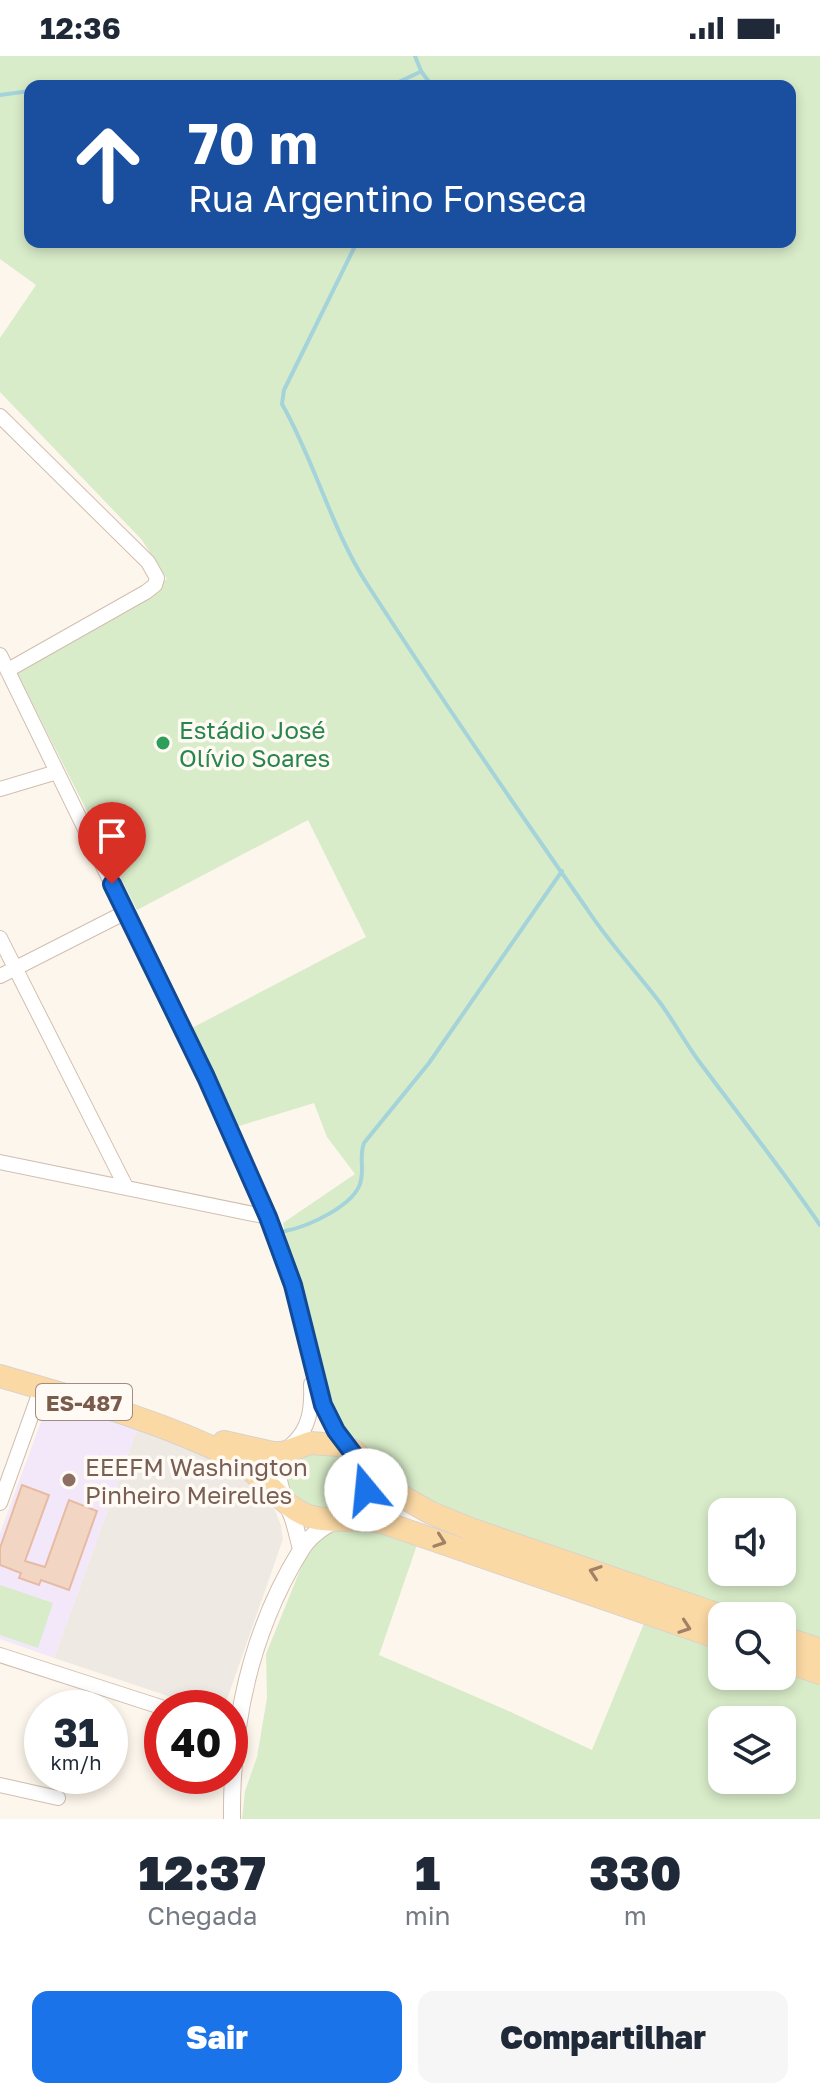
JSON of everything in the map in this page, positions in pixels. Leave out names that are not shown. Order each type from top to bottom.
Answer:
[{"type":"main road","name":"ES-487","points":[[0,1376],[256,1451],[283,1453],[302,1444],[320,1442],[354,1451]]},
{"type":"main road","name":"ES-487","points":[[169,1428],[242,1462],[303,1514],[316,1518],[382,1522],[708,1634]]},
{"type":"main road","points":[[354,1451],[396,1493],[431,1513],[708,1611]]},
{"type":"main road","points":[[796,1642],[820,1650]]},
{"type":"main road","points":[[796,1665],[820,1673]]},
{"type":"street","points":[[0,416],[148,562],[157,578],[155,585],[146,592],[8,670]]},
{"type":"street","points":[[0,655],[206,1077],[268,1217],[293,1285],[311,1364],[328,1419],[367,1472],[368,1484],[358,1506],[319,1528],[301,1549],[258,1644],[245,1690]]},
{"type":"street","points":[[0,789],[57,772]]},
{"type":"street","points":[[0,976],[126,912]]},
{"type":"street","points":[[0,938],[126,1187]]},
{"type":"street","points":[[0,1162],[268,1217]]},
{"type":"street","points":[[301,1549],[277,1475],[283,1453],[302,1435],[307,1424],[311,1364]]},
{"type":"street","points":[[0,1503],[41,1389]]},
{"type":"street","points":[[0,1655],[144,1702]]},
{"type":"street","points":[[0,1785],[58,1798]]},
{"type":"street","points":[[232,1794],[232,1819]]},
{"type":"shaded area","name":"EEEFM Washington Pinheiro Meirelles","points":[[49,1400],[138,1427],[54,1658],[0,1639],[0,1533]]},
{"type":"shaded area","points":[[138,1427],[248,1474],[273,1506],[283,1539],[230,1690],[150,1690],[54,1658]]},
{"type":"green space","points":[[0,56],[820,56],[820,1639],[796,1631],[796,1602],[711,1602],[466,1517],[418,1497],[361,1450],[334,1411],[318,1377],[283,1223],[355,1174],[327,1137],[314,1103],[236,1127],[190,1029],[366,937],[308,820],[137,910],[14,667],[167,579],[142,540],[0,392],[0,338],[36,285],[0,259]]},
{"type":"green space","points":[[310,1450],[345,1455],[362,1476],[363,1490],[346,1504],[328,1508],[313,1506],[301,1499],[287,1479],[287,1468],[295,1458]]},
{"type":"green space","points":[[335,1522],[418,1542],[379,1655],[592,1750],[645,1621],[708,1643],[708,1690],[796,1690],[796,1673],[820,1682],[820,1819],[242,1819],[245,1794],[248,1794],[248,1782],[257,1757],[267,1698],[266,1654],[311,1543]]},
{"type":"green space","points":[[0,1585],[53,1603],[38,1648],[0,1635]]},
{"type":"building","points":[[22,1485],[49,1495],[25,1561],[45,1567],[69,1500],[97,1511],[69,1590],[41,1580],[39,1585],[19,1578],[21,1573],[0,1565],[0,1548]]},
{"type":"waterway","points":[[415,56],[428,80]]},
{"type":"waterway","points":[[403,80],[420,72]]},
{"type":"waterway","points":[[0,95],[24,92]]},
{"type":"waterway","points":[[354,248],[284,390],[282,404],[343,540],[354,563],[421,666],[596,922],[661,1004],[698,1060],[820,1225]]},
{"type":"waterway","points":[[285,1231],[306,1225],[351,1198],[361,1180],[364,1143],[429,1063],[562,871]]},
{"type":"place","name":"Estádio José Olívio Soares","points":[[163,743]]},
{"type":"place","name":"EEEFM Washington Pinheiro Meirelles","points":[[69,1480]]},
{"type":"route","points":[[112,884],[206,1077],[268,1217],[293,1285],[311,1364],[328,1419],[367,1472],[366,1490]]}]
